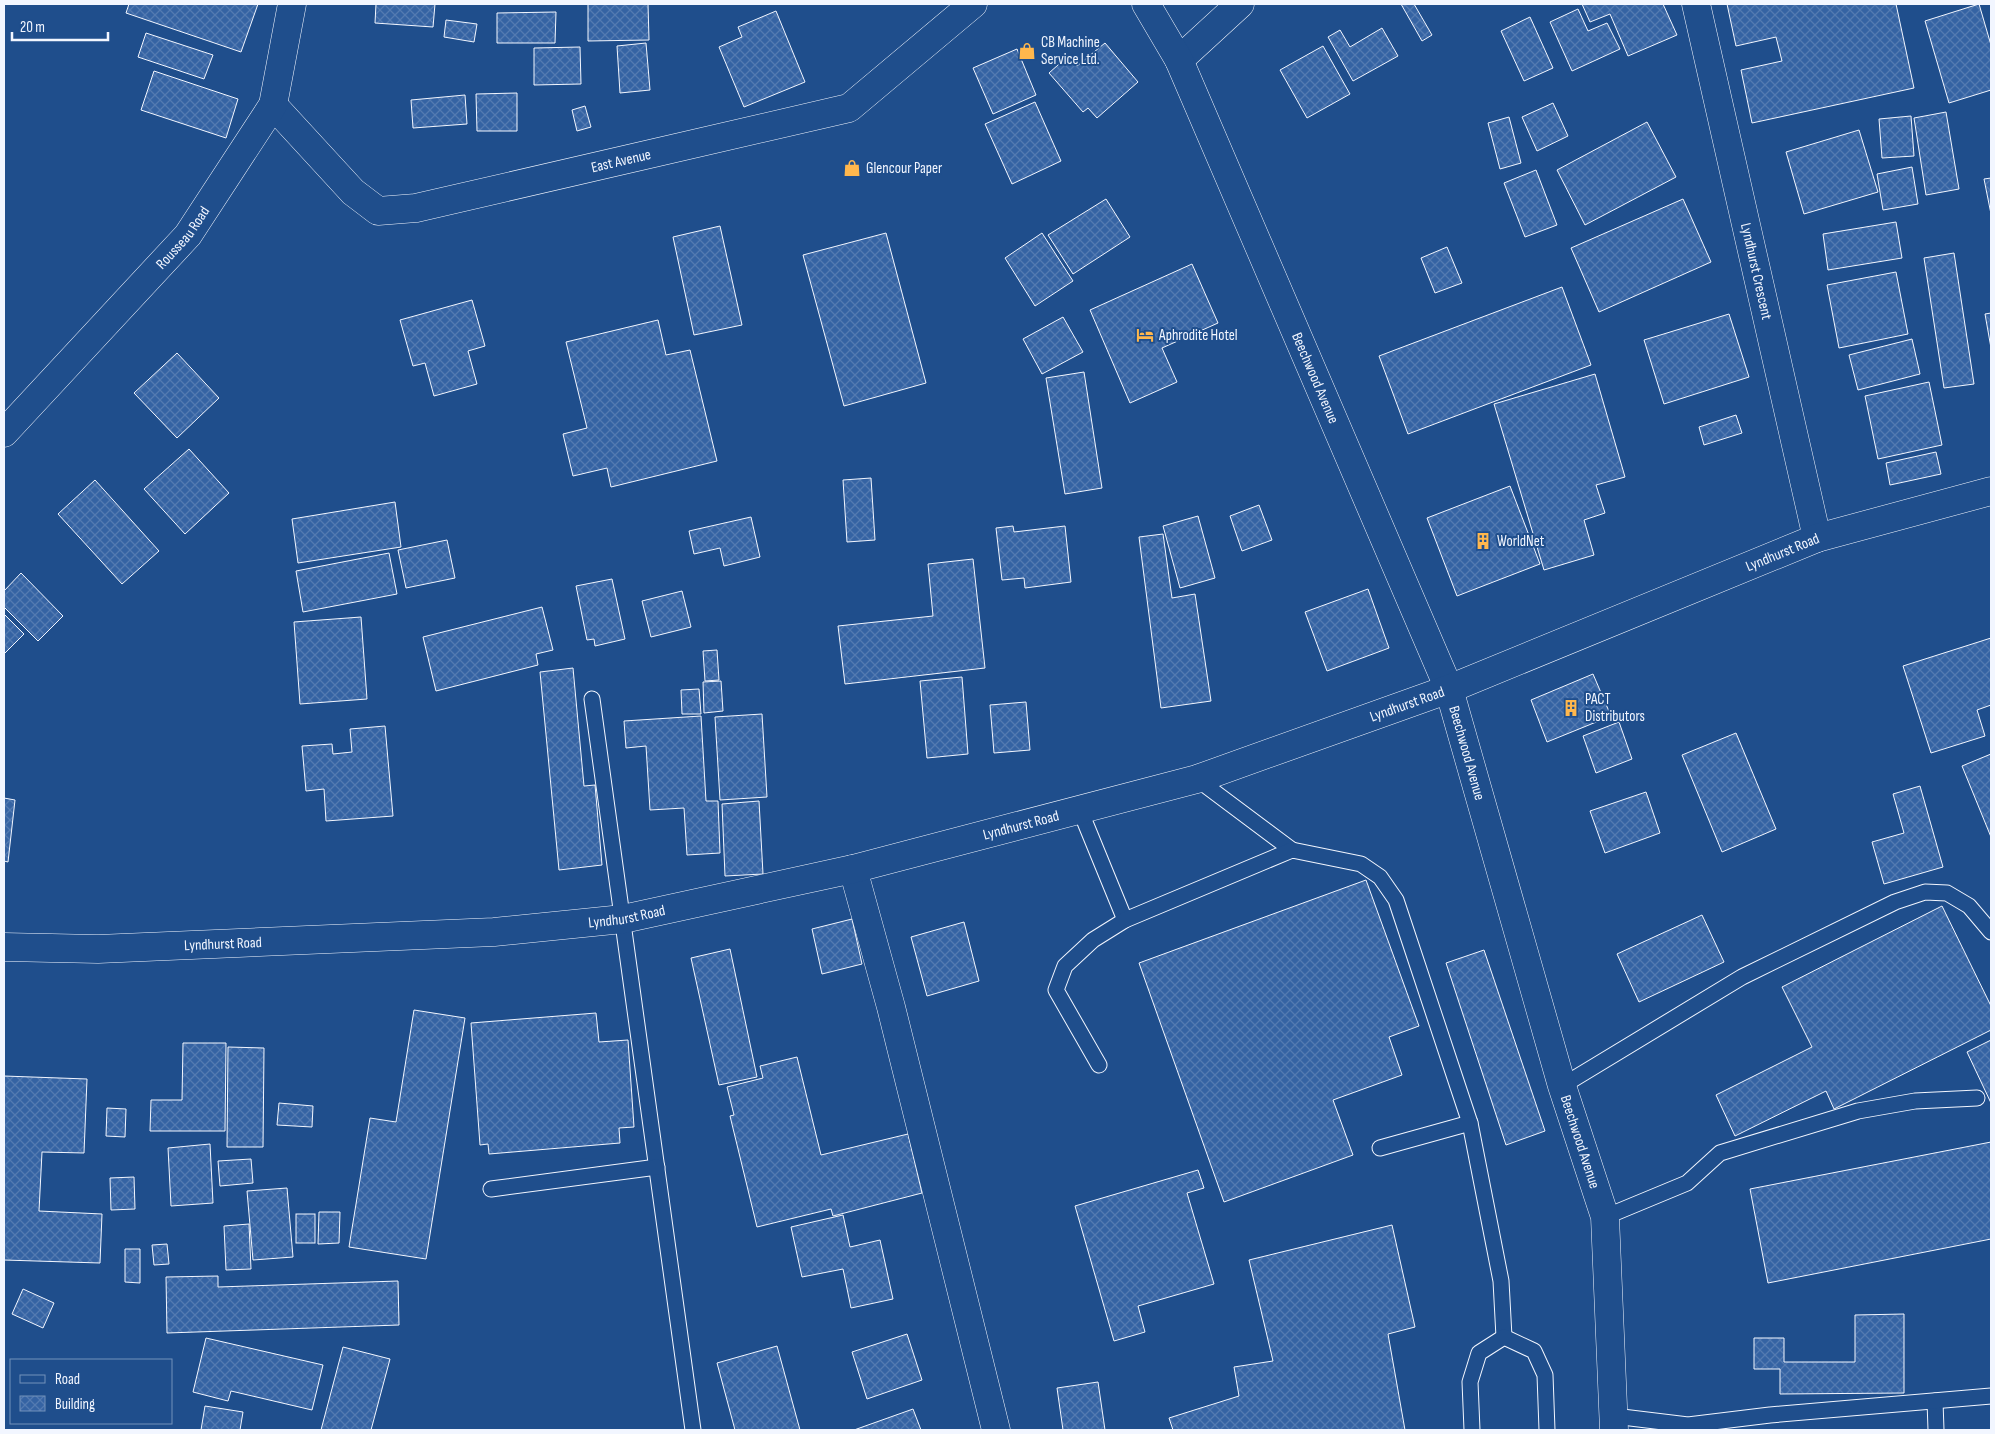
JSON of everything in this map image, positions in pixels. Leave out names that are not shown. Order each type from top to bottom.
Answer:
[{"type":"street","name":"Rousseau Road","points":[[4,433],[188,236],[273,105],[292,4]]},
{"type":"street","name":"East Avenue","points":[[273,105],[352,192],[378,211],[416,208],[849,108],[973,4]]},
{"type":"street","name":"Beechwood Avenue","points":[[1146,4],[1179,60],[1449,689],[1562,1086],[1605,1217],[1614,1423]]},
{"type":"street","points":[[1179,60],[1240,4]]},
{"type":"street","name":"Lyndhurst Crescent","points":[[1696,4],[1817,538]]},
{"type":"street","name":"Lyndhurst Road","points":[[4,947],[98,949],[494,932],[623,919],[853,869],[1196,779],[1449,689],[1817,538],[1991,491]]},
{"type":"street","points":[[853,869],[892,1007],[996,1430]]},
{"type":"lane","points":[[592,699],[693,1430]]},
{"type":"lane","points":[[1196,779],[1292,850],[1361,864],[1380,877],[1396,900],[1470,1123],[1501,1281],[1504,1337]]},
{"type":"lane","points":[[1080,810],[1125,920]]},
{"type":"lane","points":[[1099,1065],[1056,990],[1065,966],[1093,940],[1125,920],[1292,850]]},
{"type":"lane","points":[[1562,1086],[1742,977],[1895,902],[1925,892],[1947,894],[1969,906],[1991,932]]},
{"type":"lane","points":[[1605,1217],[1687,1183],[1720,1154],[1858,1111],[1915,1100],[1978,1098]]},
{"type":"lane","points":[[1380,1148],[1470,1123]]},
{"type":"lane","points":[[491,1189],[657,1167]]},
{"type":"lane","points":[[1472,1430],[1470,1382],[1479,1353],[1504,1337]]},
{"type":"lane","points":[[1504,1337],[1534,1351],[1545,1375],[1547,1430]]},
{"type":"lane","points":[[1614,1423],[1688,1428],[1770,1415],[1991,1396]]},
{"type":"lane","points":[[1935,1401],[1936,1430]]},
{"type":"building","points":[[129,4],[258,4],[241,52],[126,13]]},
{"type":"building","points":[[376,4],[435,4],[433,27],[375,23]]},
{"type":"building","points":[[588,4],[648,4],[649,40],[588,41]]},
{"type":"building","points":[[1401,4],[1414,4],[1432,35],[1422,41]]},
{"type":"building","points":[[1582,4],[1663,4],[1677,35],[1628,56],[1610,14],[1590,22]]},
{"type":"building","points":[[1727,4],[1896,4],[1914,88],[1752,123],[1741,70],[1782,61],[1776,37],[1736,46]]},
{"type":"building","points":[[1979,4],[1991,45],[1991,90],[1949,103],[1925,21]]},
{"type":"building","points":[[1578,9],[1588,31],[1607,23],[1620,49],[1572,71],[1550,22]]},
{"type":"building","points":[[776,11],[805,82],[744,107],[719,47],[742,37],[738,27]]},
{"type":"building","points":[[556,12],[555,43],[497,43],[497,13]]},
{"type":"building","points":[[1530,17],[1553,68],[1524,81],[1501,31]]},
{"type":"building","points":[[446,20],[477,24],[474,42],[444,37]]},
{"type":"building","points":[[1382,28],[1398,56],[1353,81],[1328,37],[1340,30],[1350,47]]},
{"type":"building","points":[[146,33],[213,55],[204,79],[138,57]]},
{"type":"building","points":[[646,43],[650,90],[620,93],[617,46]]},
{"type":"building","points":[[1105,43],[1138,82],[1097,118],[1088,108],[1083,112],[1049,73],[1068,56],[1077,66]]},
{"type":"building","points":[[1323,46],[1350,94],[1307,118],[1280,70]]},
{"type":"building","points":[[580,47],[581,84],[534,85],[534,48]]},
{"type":"building","points":[[1017,49],[1036,95],[993,114],[973,68]]},
{"type":"building","points":[[154,71],[238,99],[226,138],[141,110]]},
{"type":"building","points":[[517,93],[517,131],[477,131],[476,94]]},
{"type":"building","points":[[465,95],[467,124],[413,128],[411,100]]},
{"type":"building","points":[[1035,102],[1061,161],[1012,184],[985,124]]},
{"type":"building","points":[[1553,103],[1568,136],[1537,151],[1522,117]]},
{"type":"building","points":[[585,106],[591,127],[577,131],[572,110]]},
{"type":"building","points":[[1946,112],[1959,189],[1926,195],[1914,118]]},
{"type":"building","points":[[1911,116],[1914,156],[1882,158],[1879,119]]},
{"type":"building","points":[[1509,117],[1521,163],[1500,169],[1488,123]]},
{"type":"building","points":[[1647,122],[1676,177],[1585,225],[1557,170]]},
{"type":"building","points":[[1859,130],[1878,192],[1804,214],[1786,152]]},
{"type":"building","points":[[1912,167],[1918,204],[1883,210],[1877,174]]},
{"type":"building","points":[[1536,170],[1557,225],[1525,237],[1504,183]]},
{"type":"building","points":[[1991,178],[1991,214],[1984,179]]},
{"type":"building","points":[[1106,199],[1130,237],[1073,274],[1048,235]]},
{"type":"building","points":[[1683,199],[1711,262],[1599,312],[1571,248]]},
{"type":"building","points":[[1896,222],[1902,258],[1828,270],[1823,234]]},
{"type":"building","points":[[720,226],[742,325],[694,335],[673,237]]},
{"type":"building","points":[[886,233],[926,383],[844,406],[803,255]]},
{"type":"building","points":[[1042,233],[1073,281],[1035,306],[1005,258]]},
{"type":"building","points":[[1447,247],[1462,283],[1435,293],[1421,258]]},
{"type":"building","points":[[1954,253],[1974,384],[1944,388],[1924,258]]},
{"type":"building","name":"Aphrodite Hotel","points":[[1192,264],[1218,323],[1162,348],[1177,382],[1130,403],[1090,310]]},
{"type":"building","points":[[1896,272],[1908,334],[1839,348],[1827,285]]},
{"type":"building","points":[[1562,287],[1591,365],[1408,434],[1379,356]]},
{"type":"building","points":[[472,300],[485,346],[468,351],[477,384],[434,396],[425,363],[413,366],[400,320]]},
{"type":"building","points":[[1991,313],[1991,348],[1985,314]]},
{"type":"building","points":[[1729,314],[1749,377],[1664,404],[1644,340]]},
{"type":"building","points":[[1063,317],[1083,352],[1042,374],[1023,339]]},
{"type":"building","points":[[658,320],[666,355],[690,350],[717,461],[611,487],[607,468],[573,476],[563,434],[587,428],[566,342]]},
{"type":"building","points":[[1912,339],[1920,374],[1858,390],[1849,355]]},
{"type":"building","points":[[177,353],[219,398],[177,438],[134,393]]},
{"type":"building","points":[[1084,372],[1102,488],[1065,494],[1046,378]]},
{"type":"building","points":[[1595,374],[1625,477],[1596,485],[1605,513],[1584,520],[1594,555],[1544,570],[1494,404]]},
{"type":"building","points":[[1929,382],[1942,445],[1878,459],[1865,396]]},
{"type":"building","points":[[1736,415],[1742,433],[1704,445],[1699,427]]},
{"type":"building","points":[[189,449],[229,493],[185,534],[144,489]]},
{"type":"building","points":[[1936,452],[1941,474],[1890,485],[1886,463]]},
{"type":"building","points":[[871,478],[875,540],[847,542],[843,480]]},
{"type":"building","points":[[95,480],[159,551],[122,584],[58,514]]},
{"type":"building","name":"WorldNet","points":[[1510,486],[1540,564],[1457,596],[1427,518]]},
{"type":"building","points":[[395,502],[401,547],[298,563],[292,519]]},
{"type":"building","points":[[1259,505],[1272,540],[1242,551],[1230,516]]},
{"type":"building","points":[[1198,516],[1215,578],[1180,588],[1163,526]]},
{"type":"building","points":[[751,517],[760,557],[724,566],[720,548],[694,554],[689,531]]},
{"type":"building","points":[[1013,526],[1014,532],[1065,526],[1071,582],[1025,588],[1024,578],[1002,580],[996,528]]},
{"type":"building","points":[[1163,534],[1172,598],[1195,594],[1211,701],[1161,708],[1139,537]]},
{"type":"building","points":[[447,540],[455,578],[406,588],[398,550]]},
{"type":"building","points":[[389,553],[397,594],[303,612],[296,571]]},
{"type":"building","points":[[973,559],[985,668],[845,684],[838,626],[933,616],[928,564]]},
{"type":"building","points":[[21,573],[63,616],[38,641],[4,607],[4,591]]},
{"type":"building","points":[[612,579],[625,639],[595,646],[594,639],[587,640],[576,586]]},
{"type":"building","points":[[1368,589],[1389,648],[1327,671],[1305,612]]},
{"type":"building","points":[[682,591],[691,627],[651,637],[642,601]]},
{"type":"building","points":[[542,607],[553,650],[536,654],[538,665],[436,691],[423,637]]},
{"type":"building","points":[[4,614],[24,634],[4,654]]},
{"type":"building","points":[[361,617],[367,699],[300,704],[294,622]]},
{"type":"building","points":[[1991,638],[1991,705],[1977,710],[1985,736],[1931,753],[1903,666]]},
{"type":"building","points":[[717,650],[719,680],[705,681],[703,651]]},
{"type":"building","points":[[573,668],[584,786],[595,785],[602,865],[559,870],[540,672]]},
{"type":"building","name":"PACT Distributors","points":[[1593,674],[1611,716],[1547,742],[1531,700]]},
{"type":"building","points":[[962,677],[968,754],[927,758],[920,681]]},
{"type":"building","points":[[721,681],[723,711],[704,713],[703,682]]},
{"type":"building","points":[[699,689],[701,714],[682,714],[681,690]]},
{"type":"building","points":[[1026,702],[1030,750],[994,753],[990,705]]},
{"type":"building","points":[[762,714],[767,797],[720,800],[715,717]]},
{"type":"building","points":[[701,716],[706,801],[718,801],[720,853],[687,855],[684,808],[650,810],[646,746],[626,748],[624,721]]},
{"type":"building","points":[[1619,722],[1632,759],[1596,773],[1583,736]]},
{"type":"building","points":[[385,726],[393,816],[326,821],[324,789],[306,791],[302,746],[332,744],[333,754],[352,752],[350,729]]},
{"type":"building","points":[[1736,733],[1776,829],[1722,852],[1682,755]]},
{"type":"building","points":[[1991,754],[1991,837],[1962,766]]},
{"type":"building","points":[[1920,786],[1943,867],[1884,884],[1872,842],[1904,833],[1893,794]]},
{"type":"building","points":[[1646,792],[1660,833],[1605,853],[1590,811]]},
{"type":"building","points":[[4,798],[15,800],[8,862],[4,861]]},
{"type":"building","points":[[759,801],[763,874],[725,876],[722,804]]},
{"type":"building","points":[[1366,880],[1419,1026],[1389,1037],[1402,1075],[1333,1100],[1353,1155],[1224,1202],[1139,963]]},
{"type":"building","points":[[1942,906],[1991,1006],[1991,1030],[1834,1109],[1826,1091],[1735,1136],[1716,1095],[1812,1047],[1782,987]]},
{"type":"building","points":[[1702,915],[1724,962],[1639,1002],[1617,954]]},
{"type":"building","points":[[852,919],[862,964],[822,974],[812,929]]},
{"type":"building","points":[[964,922],[979,981],[927,996],[911,937]]},
{"type":"building","points":[[730,949],[757,1077],[719,1085],[691,958]]},
{"type":"building","points":[[1484,950],[1545,1131],[1506,1145],[1446,963]]},
{"type":"building","points":[[414,1010],[465,1018],[426,1259],[349,1247],[370,1118],[396,1122]]},
{"type":"building","points":[[596,1013],[599,1042],[628,1040],[634,1127],[619,1128],[620,1143],[489,1154],[488,1144],[480,1145],[471,1023]]},
{"type":"building","points":[[1991,1040],[1991,1103],[1967,1052]]},
{"type":"building","points":[[183,1043],[226,1043],[225,1131],[150,1131],[151,1100],[182,1100]]},
{"type":"building","points":[[228,1047],[264,1048],[263,1147],[227,1147]]},
{"type":"building","points":[[797,1057],[821,1155],[908,1134],[922,1193],[833,1216],[831,1209],[757,1227],[730,1116],[734,1115],[727,1087],[763,1078],[760,1066]]},
{"type":"building","points":[[4,1076],[87,1079],[84,1153],[42,1152],[39,1211],[102,1214],[100,1263],[4,1260]]},
{"type":"building","points":[[279,1103],[313,1106],[312,1127],[277,1125]]},
{"type":"building","points":[[107,1108],[126,1109],[125,1137],[106,1136]]},
{"type":"building","points":[[1991,1142],[1991,1239],[1768,1283],[1750,1189]]},
{"type":"building","points":[[210,1144],[213,1203],[171,1206],[168,1148]]},
{"type":"building","points":[[251,1159],[253,1183],[220,1186],[218,1161]]},
{"type":"building","points":[[1198,1170],[1204,1188],[1187,1193],[1214,1284],[1138,1306],[1145,1332],[1114,1341],[1075,1206]]},
{"type":"building","points":[[134,1177],[135,1209],[111,1210],[110,1178]]},
{"type":"building","points":[[287,1188],[293,1257],[253,1260],[247,1191]]},
{"type":"building","points":[[319,1212],[340,1212],[339,1243],[318,1244]]},
{"type":"building","points":[[296,1214],[315,1214],[315,1243],[296,1243]]},
{"type":"building","points":[[843,1215],[850,1247],[880,1240],[893,1299],[851,1308],[843,1269],[802,1277],[791,1227]]},
{"type":"building","points":[[249,1224],[251,1269],[226,1270],[224,1226]]},
{"type":"building","points":[[1392,1225],[1415,1327],[1388,1334],[1405,1430],[1173,1430],[1169,1418],[1239,1396],[1234,1367],[1273,1361],[1249,1260]]},
{"type":"building","points":[[167,1244],[169,1264],[154,1265],[152,1245]]},
{"type":"building","points":[[125,1249],[140,1249],[140,1283],[125,1282]]},
{"type":"building","points":[[218,1276],[218,1287],[398,1281],[399,1325],[167,1333],[166,1277]]},
{"type":"building","points":[[23,1289],[54,1303],[43,1328],[12,1314]]},
{"type":"building","points":[[1904,1314],[1904,1393],[1780,1394],[1780,1369],[1754,1369],[1754,1338],[1784,1338],[1784,1362],[1855,1362],[1855,1315]]},
{"type":"building","points":[[907,1334],[922,1380],[867,1399],[852,1352]]},
{"type":"building","points":[[206,1338],[323,1365],[312,1410],[231,1391],[228,1401],[193,1392]]},
{"type":"building","points":[[777,1346],[800,1430],[735,1430],[717,1363]]},
{"type":"building","points":[[343,1347],[390,1359],[371,1430],[321,1430]]},
{"type":"building","points":[[1098,1382],[1105,1430],[1063,1430],[1057,1388]]},
{"type":"building","points":[[205,1406],[243,1412],[240,1430],[201,1430]]},
{"type":"building","points":[[913,1409],[921,1430],[854,1430]]},
{"type":"place","name":"CB Machine Service Ltd.","points":[[1027,51]]},
{"type":"place","name":"Glencour Paper","points":[[852,168]]},
{"type":"place","name":"Aphrodite Hotel","points":[[1145,335]]},
{"type":"place","name":"WorldNet","points":[[1483,541]]},
{"type":"place","name":"PACT Distributors","points":[[1571,708]]}]
